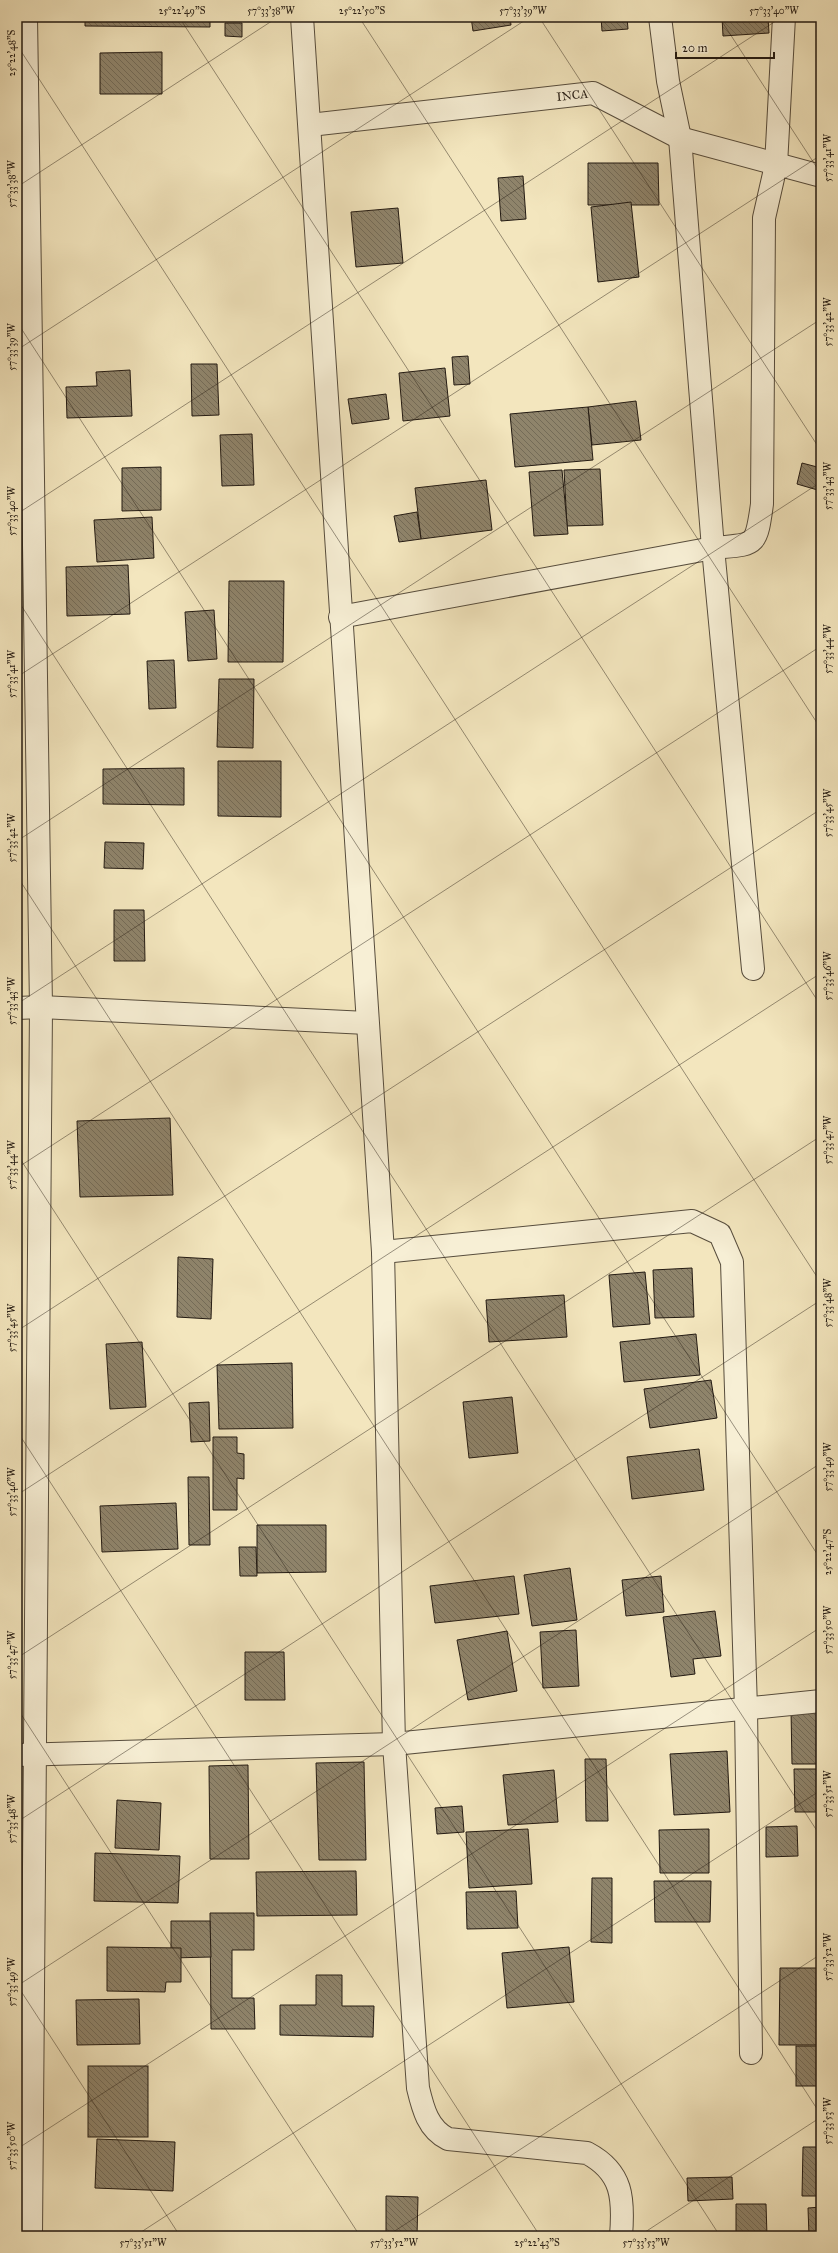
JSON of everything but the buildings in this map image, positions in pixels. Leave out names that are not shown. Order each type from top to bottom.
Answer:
[{"type":"street","points":[[26,17],[41,1007],[26,1755],[31,2236]]},
{"type":"street","points":[[302,17],[382,1252],[394,1744],[418,2088],[422,2107],[430,2124],[437,2134],[448,2139],[587,2152],[598,2158],[614,2174],[618,2184],[623,2208],[621,2236]]},
{"type":"street","points":[[660,17],[668,81],[680,138],[713,548],[753,969]]},
{"type":"street","points":[[340,617],[713,548],[748,544],[757,534],[762,504],[764,218],[776,165],[784,17]]},
{"type":"street","name":"INCA","points":[[310,125],[593,93],[680,138],[821,176]]},
{"type":"street","points":[[17,1008],[41,1007],[367,1023]]},
{"type":"street","points":[[382,1252],[692,1221],[720,1234],[732,1262],[746,1709],[752,2053]]},
{"type":"street","points":[[26,1755],[394,1744],[821,1701]]}]
